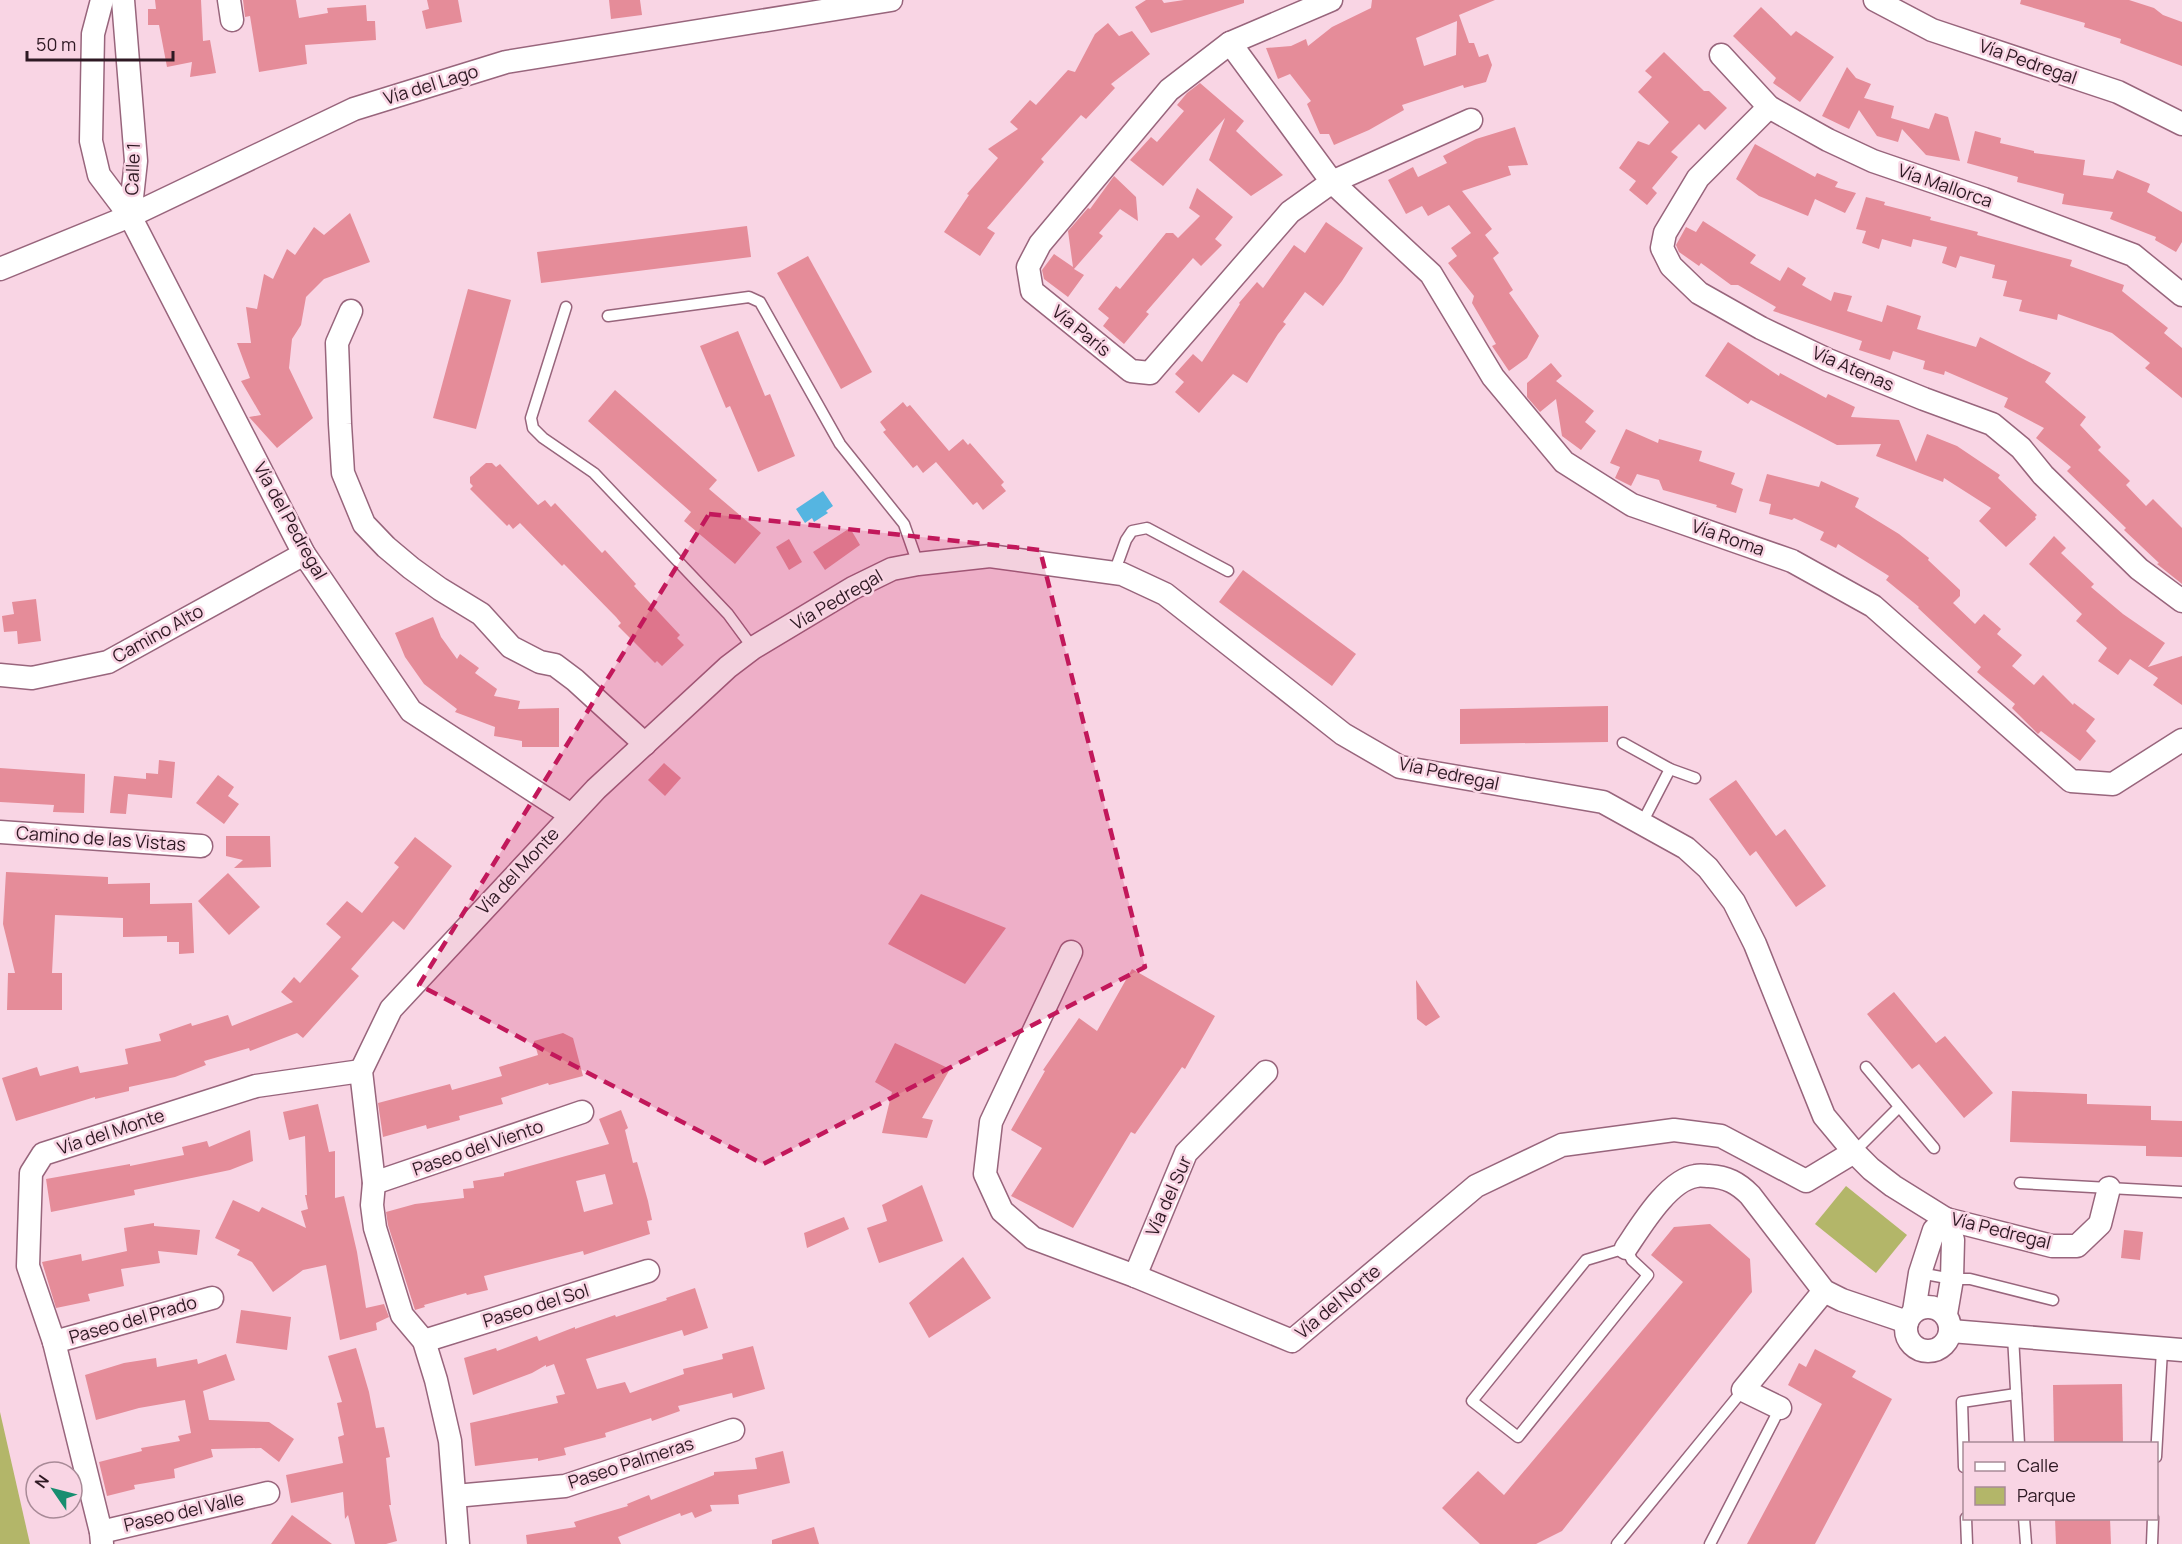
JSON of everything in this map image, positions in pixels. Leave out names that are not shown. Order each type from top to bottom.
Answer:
[{"type":"street","name":"Calle 1","points":[[102,0],[93,34],[91,141],[99,175],[130,216]]},
{"type":"street","name":"Calle 1","points":[[123,0],[136,161],[130,216]]},
{"type":"street","name":"Vía del Lago","points":[[0,269],[130,216],[354,109],[506,62],[891,0]]},
{"type":"street","name":"Vía París","points":[[1331,0],[1230,43],[1169,90],[1040,244],[1028,267],[1032,291],[1131,371],[1150,373],[1290,212],[1332,182],[1471,120]]},
{"type":"street","name":"Vía Pedregal","points":[[1875,0],[1932,30],[2118,92],[2182,124]]},
{"type":"street","name":"Vía Roma","points":[[1230,43],[1332,182],[1431,274],[1493,377],[1564,462],[1632,505],[1792,561],[1873,606],[2071,781],[2113,784],[2182,740]]},
{"type":"street","name":"Vía Mallorca","points":[[1721,55],[1769,107],[1828,140],[1873,161],[1984,199],[2133,255],[2182,295]]},
{"type":"street","name":"Vía Atenas","points":[[1769,107],[1698,178],[1665,233],[1662,248],[1671,266],[1699,293],[1761,328],[1838,364],[1992,424],[2021,448],[2043,475],[2139,569],[2182,601]]},
{"type":"street","name":"Vía del Pedregal","points":[[130,216],[304,554],[411,711],[571,815]]},
{"type":"street","points":[[351,311],[337,343],[340,424],[344,473],[364,524],[411,568],[481,614],[512,647],[540,662],[555,665],[645,744]]},
{"type":"street","name":"Camino Alto","points":[[0,675],[32,678],[108,662],[304,554]]},
{"type":"street","name":"Vía Pedregal","points":[[571,815],[645,744],[753,648],[853,588],[892,568],[990,556],[1122,574],[1165,594],[1343,734],[1400,767],[1604,802],[1686,848],[1708,868],[1734,902],[1755,944],[1824,1116],[1871,1169],[1893,1186],[1946,1219],[2052,1246],[2078,1246],[2100,1224],[2109,1188]]},
{"type":"street","name":"Vía del Monte","points":[[102,1538],[54,1342],[28,1266],[31,1173],[43,1154],[256,1086],[361,1071],[391,1008],[571,815]]},
{"type":"street","name":"Camino de las Vistas","points":[[0,832],[201,846]]},
{"type":"street","name":"Vía del Norte","points":[[1071,952],[991,1122],[985,1174],[1002,1211],[1033,1238],[1135,1276],[1292,1341],[1476,1186],[1562,1145],[1674,1130],[1721,1136],[1806,1181],[1854,1152]]},
{"type":"street","points":[[361,1071],[374,1184],[372,1205],[375,1228],[402,1315],[424,1341],[436,1380],[450,1442],[458,1544]]},
{"type":"street","name":"Vía del Sur","points":[[1135,1276],[1186,1153],[1266,1072]]},
{"type":"street","name":"Paseo del Viento","points":[[374,1184],[582,1112]]},
{"type":"street","points":[[1626,1248],[1649,1215],[1677,1184],[1695,1176],[1718,1177],[1737,1183],[1750,1195],[1824,1291],[1842,1300],[1911,1317]]},
{"type":"street","points":[[1946,1219],[1953,1240],[1948,1339],[1943,1346],[1926,1351],[1918,1349],[1906,1335],[1920,1273],[1934,1230],[1946,1219]]},
{"type":"street","name":"Paseo del Sol","points":[[424,1341],[648,1271]]},
{"type":"street","points":[[1780,1408],[1743,1390],[1824,1291]]},
{"type":"street","name":"Paseo del Prado","points":[[54,1342],[212,1298]]},
{"type":"street","points":[[1911,1317],[1922,1307],[1930,1306],[1939,1308],[1948,1322],[2013,1336],[2172,1350]]},
{"type":"street","name":"Paseo Palmeras","points":[[455,1496],[565,1485],[733,1430]]},
{"type":"street","name":"Paseo del Valle","points":[[102,1538],[267,1493]]},
{"type":"lane","points":[[608,316],[749,297],[760,302],[840,444],[904,524],[918,564]]},
{"type":"lane","points":[[566,307],[531,418],[532,428],[594,473],[729,614],[753,648]]},
{"type":"lane","points":[[1114,573],[1126,540],[1132,531],[1147,528],[1228,571]]},
{"type":"lane","points":[[1623,743],[1670,769],[1695,778]]},
{"type":"lane","points":[[1642,823],[1670,769]]},
{"type":"lane","points":[[1866,1068],[1934,1148]]},
{"type":"lane","points":[[1854,1152],[1899,1107]]},
{"type":"lane","points":[[2020,1183],[2182,1192]]},
{"type":"lane","points":[[1626,1248],[1632,1260],[1648,1275],[1518,1437],[1472,1401],[1586,1260],[1626,1248]]},
{"type":"lane","points":[[1920,1273],[1952,1280],[1970,1279],[2053,1300]]},
{"type":"lane","points":[[2013,1336],[2019,1442]]},
{"type":"lane","points":[[2158,1450],[2172,1350]]},
{"type":"lane","points":[[1617,1544],[1743,1390]]},
{"type":"lane","points":[[1964,1442],[1962,1402],[2016,1394]]},
{"type":"lane","points":[[1710,1544],[1780,1408]]},
{"type":"lane","points":[[1966,1520],[1967,1544]]},
{"type":"lane","points":[[2024,1520],[2026,1544]]},
{"type":"lane","points":[[2152,1544],[2153,1520]]},
{"type":"highlighted area","points":[[709,514],[1040,550],[1145,967],[763,1164],[419,985]]},
{"type":"green space","points":[[1846,1186],[1907,1235],[1876,1273],[1815,1224]]},
{"type":"green space","points":[[0,1412],[30,1544],[0,1544]]},
{"type":"water","points":[[823,491],[833,506],[826,511],[828,513],[814,522],[812,518],[805,523],[796,509]]},
{"type":"building","points":[[155,0],[201,0],[203,41],[210,40],[216,73],[190,77],[192,62],[167,67],[159,25],[148,25],[148,9],[156,9]]},
{"type":"building","points":[[243,0],[296,0],[299,18],[328,13],[327,8],[366,5],[367,21],[375,21],[376,40],[305,45],[307,64],[259,72],[250,16],[245,17]]},
{"type":"building","points":[[427,0],[458,0],[462,22],[426,29],[422,11],[429,9]]},
{"type":"building","points":[[609,0],[640,0],[642,15],[611,19]]},
{"type":"building","points":[[1146,0],[1162,0],[1164,3],[1184,0],[1244,0],[1244,3],[1151,33],[1135,7]]},
{"type":"building","points":[[1372,0],[1495,0],[1459,15],[1469,43],[1474,43],[1479,57],[1488,54],[1492,65],[1486,82],[1464,88],[1463,85],[1402,105],[1404,110],[1369,130],[1334,145],[1329,134],[1320,134],[1307,104],[1311,101],[1290,74],[1278,79],[1266,48],[1291,46],[1306,39],[1308,46],[1332,27],[1371,8]],"holes":[[[1457,21],[1456,55],[1424,66],[1416,38]]]},
{"type":"building","points":[[2021,0],[2129,0],[2154,8],[2163,15],[2182,22],[2182,66],[2120,43],[2121,39],[2084,27],[2085,23],[2020,4]]},
{"type":"building","points":[[1761,7],[1791,36],[1796,31],[1834,57],[1800,102],[1773,83],[1776,78],[1733,36]]},
{"type":"building","points":[[1108,23],[1119,36],[1132,31],[1150,54],[1111,84],[1115,88],[1086,119],[1081,115],[1041,159],[1044,162],[987,228],[995,233],[980,256],[944,232],[969,195],[967,194],[998,158],[988,149],[1018,129],[1010,122],[1030,100],[1036,105],[1068,70],[1075,72],[1095,34]]},
{"type":"building","points":[[1664,52],[1704,91],[1709,91],[1727,108],[1705,130],[1699,124],[1671,152],[1678,157],[1652,188],[1657,193],[1647,205],[1629,190],[1636,181],[1619,168],[1638,141],[1649,145],[1669,122],[1638,92],[1652,77],[1645,71]]},
{"type":"building","points":[[1847,67],[1856,78],[1871,84],[1864,98],[1894,106],[1891,118],[1929,129],[1935,113],[1948,117],[1960,161],[1926,155],[1902,129],[1898,142],[1877,136],[1859,110],[1849,129],[1822,116]]},
{"type":"building","points":[[1200,83],[1244,121],[1236,131],[1283,175],[1251,196],[1209,160],[1225,118],[1163,186],[1130,160],[1151,137],[1157,142],[1184,111],[1177,105]]},
{"type":"building","points":[[1515,127],[1528,165],[1508,166],[1511,175],[1462,191],[1492,229],[1485,235],[1499,253],[1493,258],[1513,290],[1509,293],[1539,336],[1527,358],[1509,371],[1492,346],[1496,344],[1472,303],[1474,296],[1448,263],[1457,256],[1451,248],[1471,233],[1449,205],[1428,216],[1422,206],[1406,214],[1388,180],[1413,167],[1418,177],[1447,163],[1443,156],[1476,139]]},
{"type":"building","points":[[1975,131],[2001,138],[2000,143],[2034,151],[2034,153],[2085,160],[2083,175],[2113,179],[2117,170],[2150,184],[2147,192],[2182,212],[2182,242],[2176,252],[2155,240],[2156,237],[2110,219],[2113,212],[2062,204],[2064,194],[2017,182],[2018,177],[1967,163]]},
{"type":"building","points":[[1755,144],[1815,177],[1817,173],[1838,182],[1835,187],[1856,193],[1845,213],[1815,199],[1808,216],[1759,196],[1736,179]]},
{"type":"building","points":[[1114,176],[1136,197],[1138,221],[1120,209],[1099,233],[1103,236],[1074,269],[1084,275],[1068,297],[1044,279],[1042,270],[1054,254],[1073,267],[1068,231],[1088,208],[1090,209]]},
{"type":"building","points":[[1197,188],[1233,217],[1215,239],[1222,245],[1201,266],[1193,258],[1146,312],[1149,314],[1124,344],[1103,326],[1109,318],[1098,309],[1116,286],[1120,289],[1166,233],[1173,233],[1178,238],[1200,216],[1189,208]]},
{"type":"building","points":[[1866,197],[1885,202],[1884,205],[1931,217],[1930,220],[1978,232],[1977,235],[2072,260],[2070,266],[2124,285],[2122,291],[2168,328],[2164,333],[2182,348],[2182,398],[2145,368],[2150,363],[2112,333],[2058,314],[2057,320],[2019,311],[2022,300],[2003,296],[2007,281],[1992,278],[1995,265],[1960,256],[1956,268],[1942,263],[1947,247],[1913,239],[1911,247],[1882,239],[1879,249],[1862,243],[1866,231],[1856,229]]},
{"type":"building","points":[[350,213],[370,262],[324,279],[306,297],[301,325],[292,339],[289,368],[313,418],[277,448],[249,417],[261,415],[241,381],[250,378],[237,343],[251,343],[246,307],[257,309],[264,274],[273,279],[287,249],[295,255],[314,227],[324,235]]},
{"type":"building","points":[[1703,221],[1756,255],[1750,263],[1780,281],[1788,267],[1806,278],[1802,285],[1831,301],[1834,292],[1852,296],[1847,311],[1882,322],[1887,305],[1921,316],[1917,329],[1976,347],[1980,337],[2051,373],[2045,382],[2086,417],[2080,425],[2101,447],[2098,450],[2130,481],[2126,485],[2146,506],[2153,499],[2182,528],[2182,584],[2157,564],[2159,563],[2124,530],[2126,528],[2067,471],[2071,467],[2036,438],[2044,428],[2004,407],[2008,398],[1945,371],[1944,375],[1923,369],[1925,361],[1893,351],[1890,360],[1859,350],[1862,341],[1773,311],[1776,307],[1738,285],[1731,285],[1701,263],[1699,266],[1679,252],[1676,245],[1686,227],[1696,232]]},
{"type":"building","points":[[1326,222],[1363,248],[1342,281],[1323,306],[1305,292],[1283,322],[1286,324],[1247,383],[1233,374],[1199,413],[1175,392],[1184,382],[1175,374],[1193,354],[1202,362],[1239,303],[1257,282],[1263,288],[1294,245],[1305,253]]},
{"type":"building","points":[[747,226],[751,257],[541,283],[537,252]]},
{"type":"building","points":[[808,256],[872,372],[841,389],[777,273]]},
{"type":"building","points":[[468,289],[511,300],[476,429],[433,418]]},
{"type":"building","points":[[738,331],[765,396],[770,394],[795,456],[758,472],[730,406],[726,408],[700,346]]},
{"type":"building","points":[[1728,342],[1779,376],[1780,373],[1826,398],[1828,394],[1855,407],[1851,417],[1899,420],[1916,462],[1927,434],[1957,446],[2000,475],[1998,478],[2037,515],[2036,519],[2006,547],[1979,521],[1991,508],[1944,478],[1943,482],[1876,456],[1881,444],[1837,445],[1751,400],[1748,404],[1705,376]]},
{"type":"building","points":[[1551,363],[1562,376],[1556,381],[1594,411],[1585,422],[1596,431],[1581,450],[1562,436],[1556,399],[1540,412],[1527,397],[1527,383]]},
{"type":"building","points":[[615,390],[717,480],[709,489],[761,533],[735,564],[684,521],[691,512],[588,421]]},
{"type":"building","points":[[903,402],[907,407],[910,405],[949,451],[963,439],[968,445],[970,443],[1004,482],[1001,485],[1006,491],[983,510],[977,502],[973,505],[936,462],[923,473],[917,465],[913,468],[883,432],[886,430],[880,422]]},
{"type":"building","points":[[1626,429],[1658,443],[1659,439],[1702,451],[1699,461],[1735,473],[1731,484],[1743,489],[1736,513],[1716,507],[1717,505],[1663,490],[1659,480],[1637,474],[1631,486],[1615,478],[1620,467],[1610,463]]},
{"type":"building","points":[[486,463],[492,463],[496,467],[500,464],[538,505],[545,500],[551,507],[555,503],[602,553],[605,550],[636,584],[634,586],[680,635],[677,638],[684,645],[662,666],[657,661],[655,663],[618,626],[621,623],[616,617],[564,564],[562,566],[520,523],[513,529],[509,524],[507,526],[470,489],[473,486],[470,483],[470,477]]},
{"type":"building","points":[[1767,474],[1819,487],[1821,481],[1859,498],[1855,507],[1899,534],[1929,558],[1928,560],[1960,590],[1960,596],[1953,603],[1975,624],[1984,614],[2001,629],[1997,634],[2022,655],[2012,666],[2034,685],[2043,675],[2073,705],[2074,703],[2095,719],[2086,731],[2096,741],[2080,761],[2041,731],[2038,734],[2012,708],[2015,704],[1977,672],[1981,667],[1919,607],[1886,580],[1889,576],[1838,544],[1836,548],[1820,540],[1824,532],[1794,518],[1792,520],[1769,514],[1771,504],[1759,501]]},
{"type":"building","points":[[850,528],[860,545],[825,570],[813,552]]},
{"type":"building","points":[[2054,536],[2066,548],[2061,553],[2094,584],[2091,587],[2123,614],[2165,643],[2148,667],[2182,656],[2182,705],[2153,685],[2158,678],[2130,659],[2118,675],[2098,661],[2107,648],[2076,621],[2082,614],[2029,564]]},
{"type":"building","points":[[789,539],[802,562],[789,570],[776,547]]},
{"type":"building","points":[[1243,570],[1356,654],[1332,686],[1219,602]]},
{"type":"building","points":[[36,599],[41,641],[18,644],[17,631],[4,632],[2,616],[14,614],[12,602]]},
{"type":"building","points":[[433,617],[441,637],[457,659],[460,654],[479,668],[475,673],[497,689],[494,696],[520,701],[518,709],[559,708],[559,747],[522,747],[522,741],[494,736],[495,727],[455,712],[457,709],[424,684],[405,657],[395,633]]},
{"type":"building","points":[[1608,706],[1608,742],[1460,744],[1460,709]]},
{"type":"building","points":[[159,760],[175,762],[172,798],[128,794],[126,814],[110,813],[114,776],[146,779],[146,773],[158,774]]},
{"type":"building","points":[[664,763],[681,778],[665,796],[648,780]]},
{"type":"building","points":[[0,768],[85,774],[84,813],[53,812],[54,805],[0,802]]},
{"type":"building","points":[[218,775],[234,787],[228,796],[239,804],[224,824],[196,803]]},
{"type":"building","points":[[1736,780],[1776,836],[1785,829],[1826,886],[1796,907],[1756,851],[1750,856],[1709,799]]},
{"type":"building","points":[[226,836],[270,836],[271,867],[234,868],[243,860],[226,856]]},
{"type":"building","points":[[415,837],[452,866],[404,930],[393,921],[351,969],[359,976],[303,1038],[297,1033],[250,1051],[249,1048],[204,1061],[206,1065],[175,1077],[129,1087],[129,1091],[95,1099],[95,1097],[16,1121],[2,1078],[37,1067],[40,1076],[78,1066],[80,1073],[128,1064],[125,1049],[161,1041],[159,1034],[191,1023],[192,1026],[228,1015],[232,1026],[293,1002],[281,992],[294,977],[300,983],[341,937],[326,924],[347,901],[362,913],[399,867],[394,863]]},
{"type":"building","points":[[6,872],[108,877],[108,884],[150,883],[150,904],[192,903],[194,953],[179,954],[179,942],[167,942],[167,936],[123,937],[123,918],[55,915],[52,973],[62,973],[62,1010],[7,1010],[8,973],[15,973],[3,924]]},
{"type":"building","points":[[228,873],[260,907],[229,935],[198,901]]},
{"type":"building","points":[[921,894],[1006,928],[965,984],[888,944]]},
{"type":"building","points":[[1132,969],[1215,1016],[1185,1069],[1182,1067],[1135,1134],[1131,1132],[1073,1228],[1011,1196],[1042,1148],[1011,1130],[1045,1071],[1043,1070],[1079,1018],[1097,1031]]},
{"type":"building","points":[[1416,980],[1440,1017],[1426,1026],[1417,1019]]},
{"type":"building","points":[[1894,992],[1936,1043],[1945,1036],[1993,1093],[1964,1118],[1919,1064],[1912,1069],[1867,1014]]},
{"type":"building","points":[[563,1033],[573,1038],[583,1076],[549,1085],[548,1083],[501,1098],[503,1104],[459,1116],[460,1120],[427,1129],[426,1125],[383,1137],[378,1103],[450,1084],[452,1090],[502,1076],[499,1067],[538,1055],[534,1041]]},
{"type":"building","points":[[895,1043],[950,1069],[922,1118],[933,1120],[927,1138],[882,1133],[892,1092],[875,1082]]},
{"type":"building","points":[[2012,1091],[2087,1094],[2087,1104],[2151,1106],[2151,1120],[2182,1121],[2182,1157],[2146,1156],[2146,1146],[2010,1142]]},
{"type":"building","points":[[318,1104],[329,1152],[335,1151],[335,1198],[344,1196],[357,1252],[366,1308],[384,1304],[389,1317],[376,1323],[377,1330],[340,1340],[326,1265],[303,1270],[273,1292],[252,1262],[237,1255],[240,1250],[215,1238],[233,1200],[259,1212],[262,1207],[306,1228],[301,1211],[308,1209],[305,1195],[307,1195],[305,1136],[289,1140],[283,1112]]},
{"type":"building","points":[[621,1110],[628,1128],[625,1130],[633,1163],[637,1162],[648,1201],[652,1220],[647,1221],[650,1234],[584,1255],[583,1251],[484,1276],[488,1290],[467,1295],[466,1293],[424,1305],[425,1307],[415,1310],[386,1212],[415,1204],[464,1198],[463,1189],[474,1188],[473,1181],[504,1176],[504,1173],[609,1144],[599,1119]],"holes":[[[605,1174],[613,1204],[584,1212],[576,1181]]]},
{"type":"building","points":[[250,1130],[253,1161],[230,1170],[134,1190],[135,1195],[51,1212],[46,1179],[184,1155],[182,1147],[207,1141],[209,1147]]},
{"type":"building","points":[[922,1185],[943,1241],[879,1263],[867,1228],[887,1221],[882,1205]]},
{"type":"building","points":[[844,1217],[849,1229],[807,1248],[804,1233]]},
{"type":"building","points":[[154,1223],[154,1226],[200,1230],[197,1255],[158,1251],[160,1263],[121,1269],[124,1286],[88,1294],[90,1301],[56,1308],[42,1262],[81,1254],[82,1261],[127,1251],[124,1228]]},
{"type":"building","points":[[1710,1224],[1750,1259],[1752,1292],[1562,1531],[1536,1544],[1480,1544],[1442,1508],[1478,1471],[1504,1495],[1683,1282],[1651,1255],[1674,1227]]},
{"type":"building","points":[[2124,1230],[2143,1232],[2140,1260],[2121,1258]]},
{"type":"building","points":[[963,1257],[991,1298],[929,1338],[909,1303]]},
{"type":"building","points":[[695,1288],[708,1328],[684,1336],[682,1330],[586,1359],[597,1389],[625,1382],[630,1393],[684,1374],[683,1369],[723,1359],[722,1354],[753,1346],[765,1389],[733,1398],[732,1393],[678,1406],[680,1411],[605,1433],[606,1437],[564,1448],[566,1455],[538,1461],[538,1458],[475,1466],[470,1423],[558,1403],[556,1396],[565,1394],[554,1364],[546,1367],[546,1365],[532,1373],[473,1395],[464,1358],[496,1348],[497,1351],[537,1336],[539,1341],[575,1327],[575,1329],[667,1300],[666,1298]]},
{"type":"building","points":[[241,1310],[291,1317],[287,1350],[236,1343]]},
{"type":"building","points":[[356,1348],[369,1392],[376,1428],[384,1427],[390,1457],[386,1458],[391,1505],[389,1505],[397,1541],[386,1544],[355,1544],[348,1515],[345,1519],[343,1492],[291,1503],[286,1475],[343,1463],[338,1437],[344,1435],[337,1403],[342,1402],[328,1356]]},
{"type":"building","points":[[1815,1349],[1856,1371],[1852,1377],[1892,1399],[1815,1544],[1747,1544],[1822,1404],[1788,1385],[1799,1363],[1806,1367]]},
{"type":"building","points":[[226,1354],[235,1380],[203,1391],[209,1420],[269,1422],[294,1439],[279,1462],[261,1448],[211,1449],[213,1457],[174,1469],[175,1478],[134,1485],[135,1489],[107,1496],[99,1462],[142,1451],[141,1448],[180,1441],[178,1436],[191,1433],[185,1400],[139,1408],[96,1420],[85,1375],[124,1363],[156,1358],[157,1367],[197,1359],[198,1364]]},
{"type":"building","points":[[2122,1384],[2123,1442],[2054,1442],[2053,1385]]},
{"type":"building","points":[[783,1451],[790,1483],[738,1495],[739,1504],[710,1505],[712,1511],[695,1518],[692,1512],[681,1516],[680,1513],[618,1537],[621,1544],[527,1544],[526,1535],[576,1527],[574,1522],[628,1506],[627,1504],[649,1495],[651,1500],[714,1475],[714,1472],[757,1469],[755,1458]]},
{"type":"building","points":[[292,1515],[332,1544],[271,1544]]},
{"type":"building","points":[[2055,1520],[2110,1520],[2111,1544],[2056,1544]]},
{"type":"building","points":[[814,1527],[819,1544],[772,1544],[772,1540]]}]
